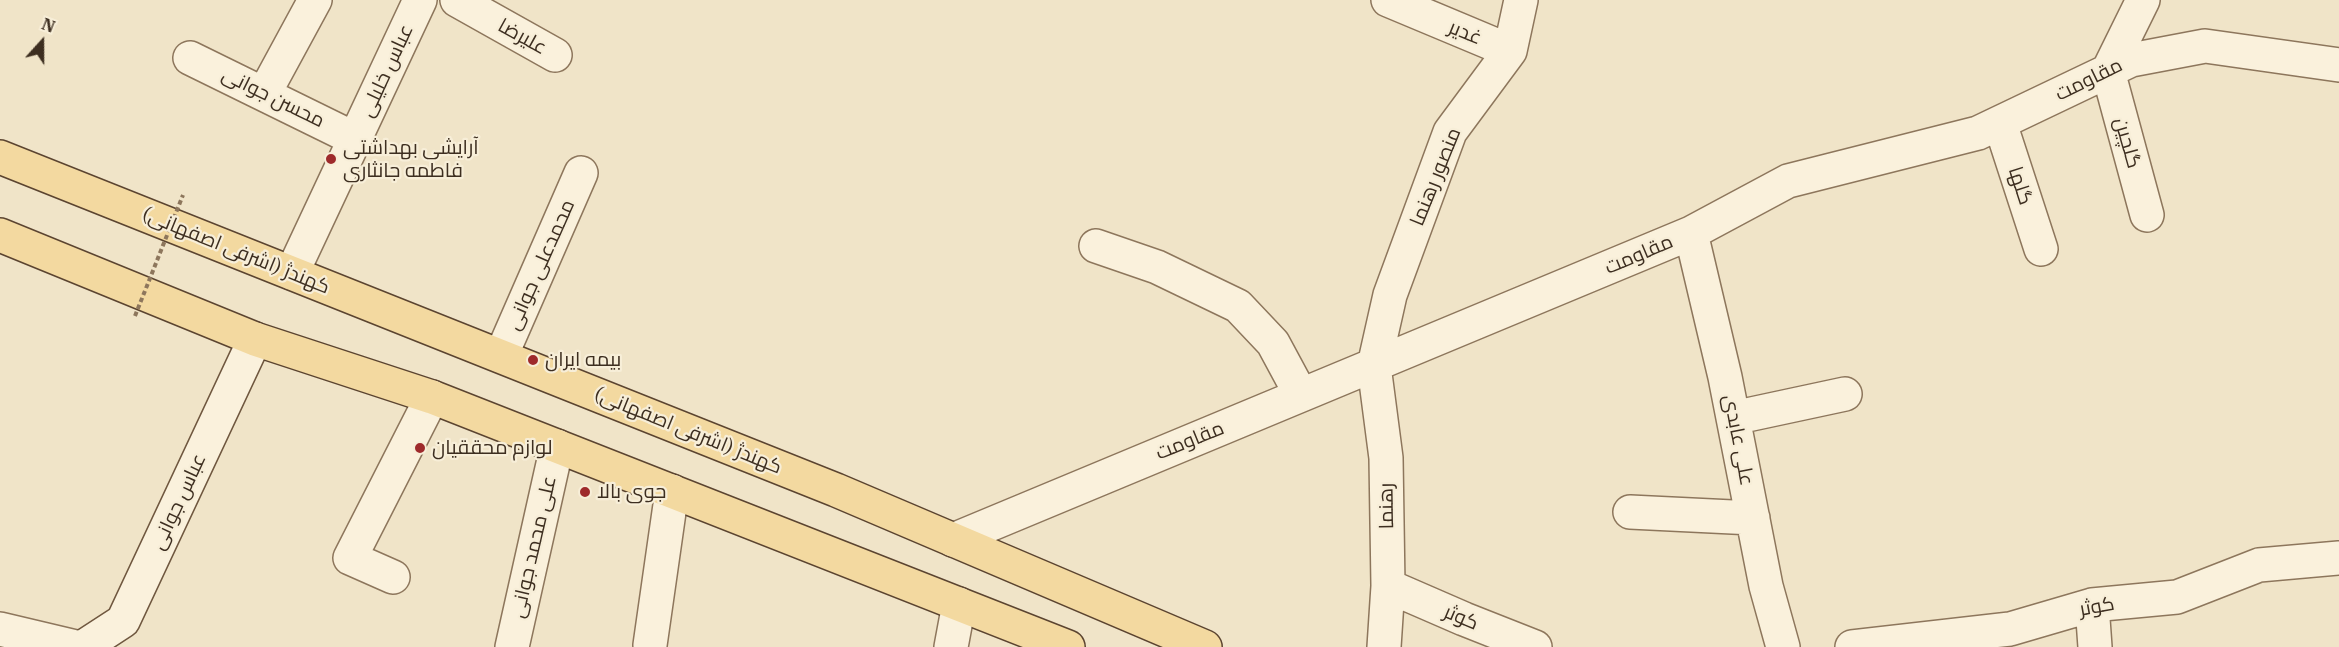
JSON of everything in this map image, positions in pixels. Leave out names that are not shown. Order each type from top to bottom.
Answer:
[{"type":"main road","name":"کهندژ (اشرفی اصفهانی)","points":[[0,157],[825,485],[1205,647]]},
{"type":"main road","points":[[0,235],[255,339],[432,397],[1068,647]]},
{"type":"street","points":[[264,94],[315,0]]},
{"type":"street","name":"عباس خلیلی","points":[[292,273],[420,0]]},
{"type":"street","name":"علیرضا","points":[[457,0],[555,56]]},
{"type":"street","name":"غدیر","points":[[1388,0],[1510,51]]},
{"type":"street","name":"منصور رهنما","points":[[1374,366],[1390,295],[1450,132],[1510,51],[1521,0]]},
{"type":"street","points":[[2108,71],[2143,0]]},
{"type":"street","name":"مقاومت","points":[[953,540],[1691,233],[1788,181],[1978,133],[2131,60],[2205,46],[2339,65]]},
{"type":"street","name":"محسن جوانی","points":[[190,58],[355,139]]},
{"type":"street","name":"گلچین","points":[[2108,71],[2147,215]]},
{"type":"street","name":"گلها","points":[[2000,123],[2041,249]]},
{"type":"street","name":"محمدعلی جوانی","points":[[501,356],[581,173]]},
{"type":"street","name":"علی عابدی","points":[[1691,233],[1733,418],[1767,586],[1783,647]]},
{"type":"street","points":[[1096,246],[1157,267],[1238,306],[1273,343],[1301,395]]},
{"type":"street","name":"عباس جوانی","points":[[83,647],[123,621],[255,339]]},
{"type":"street","name":"رهنما","points":[[1374,366],[1386,458],[1388,586],[1384,647]]},
{"type":"street","points":[[1733,418],[1845,394]]},
{"type":"street","points":[[393,578],[350,558],[432,397]]},
{"type":"street","name":"علی محمد جوانی","points":[[512,647],[557,446]]},
{"type":"street","points":[[650,645],[672,491]]},
{"type":"street","points":[[1630,512],[1753,518]]},
{"type":"street","name":"کوثر","points":[[1852,647],[2010,629],[2092,605],[2177,597],[2259,565],[2339,558]]},
{"type":"street","name":"کوثر","points":[[1388,586],[1464,620],[1535,647]]},
{"type":"street","points":[[951,647],[959,604]]},
{"type":"street","points":[[2092,605],[2095,647]]},
{"type":"street","points":[[0,629],[76,647]]},
{"type":"path","points":[[135,316],[183,195]]},
{"type":"place","name":"آرایشی بهداشتی فاطمه جانثاری","points":[[331,159]]},
{"type":"place","name":"بیمه ایران","points":[[533,360]]},
{"type":"place","name":"لوازم محققیان","points":[[420,448]]},
{"type":"place","name":"جوی بالا","points":[[585,492]]}]
